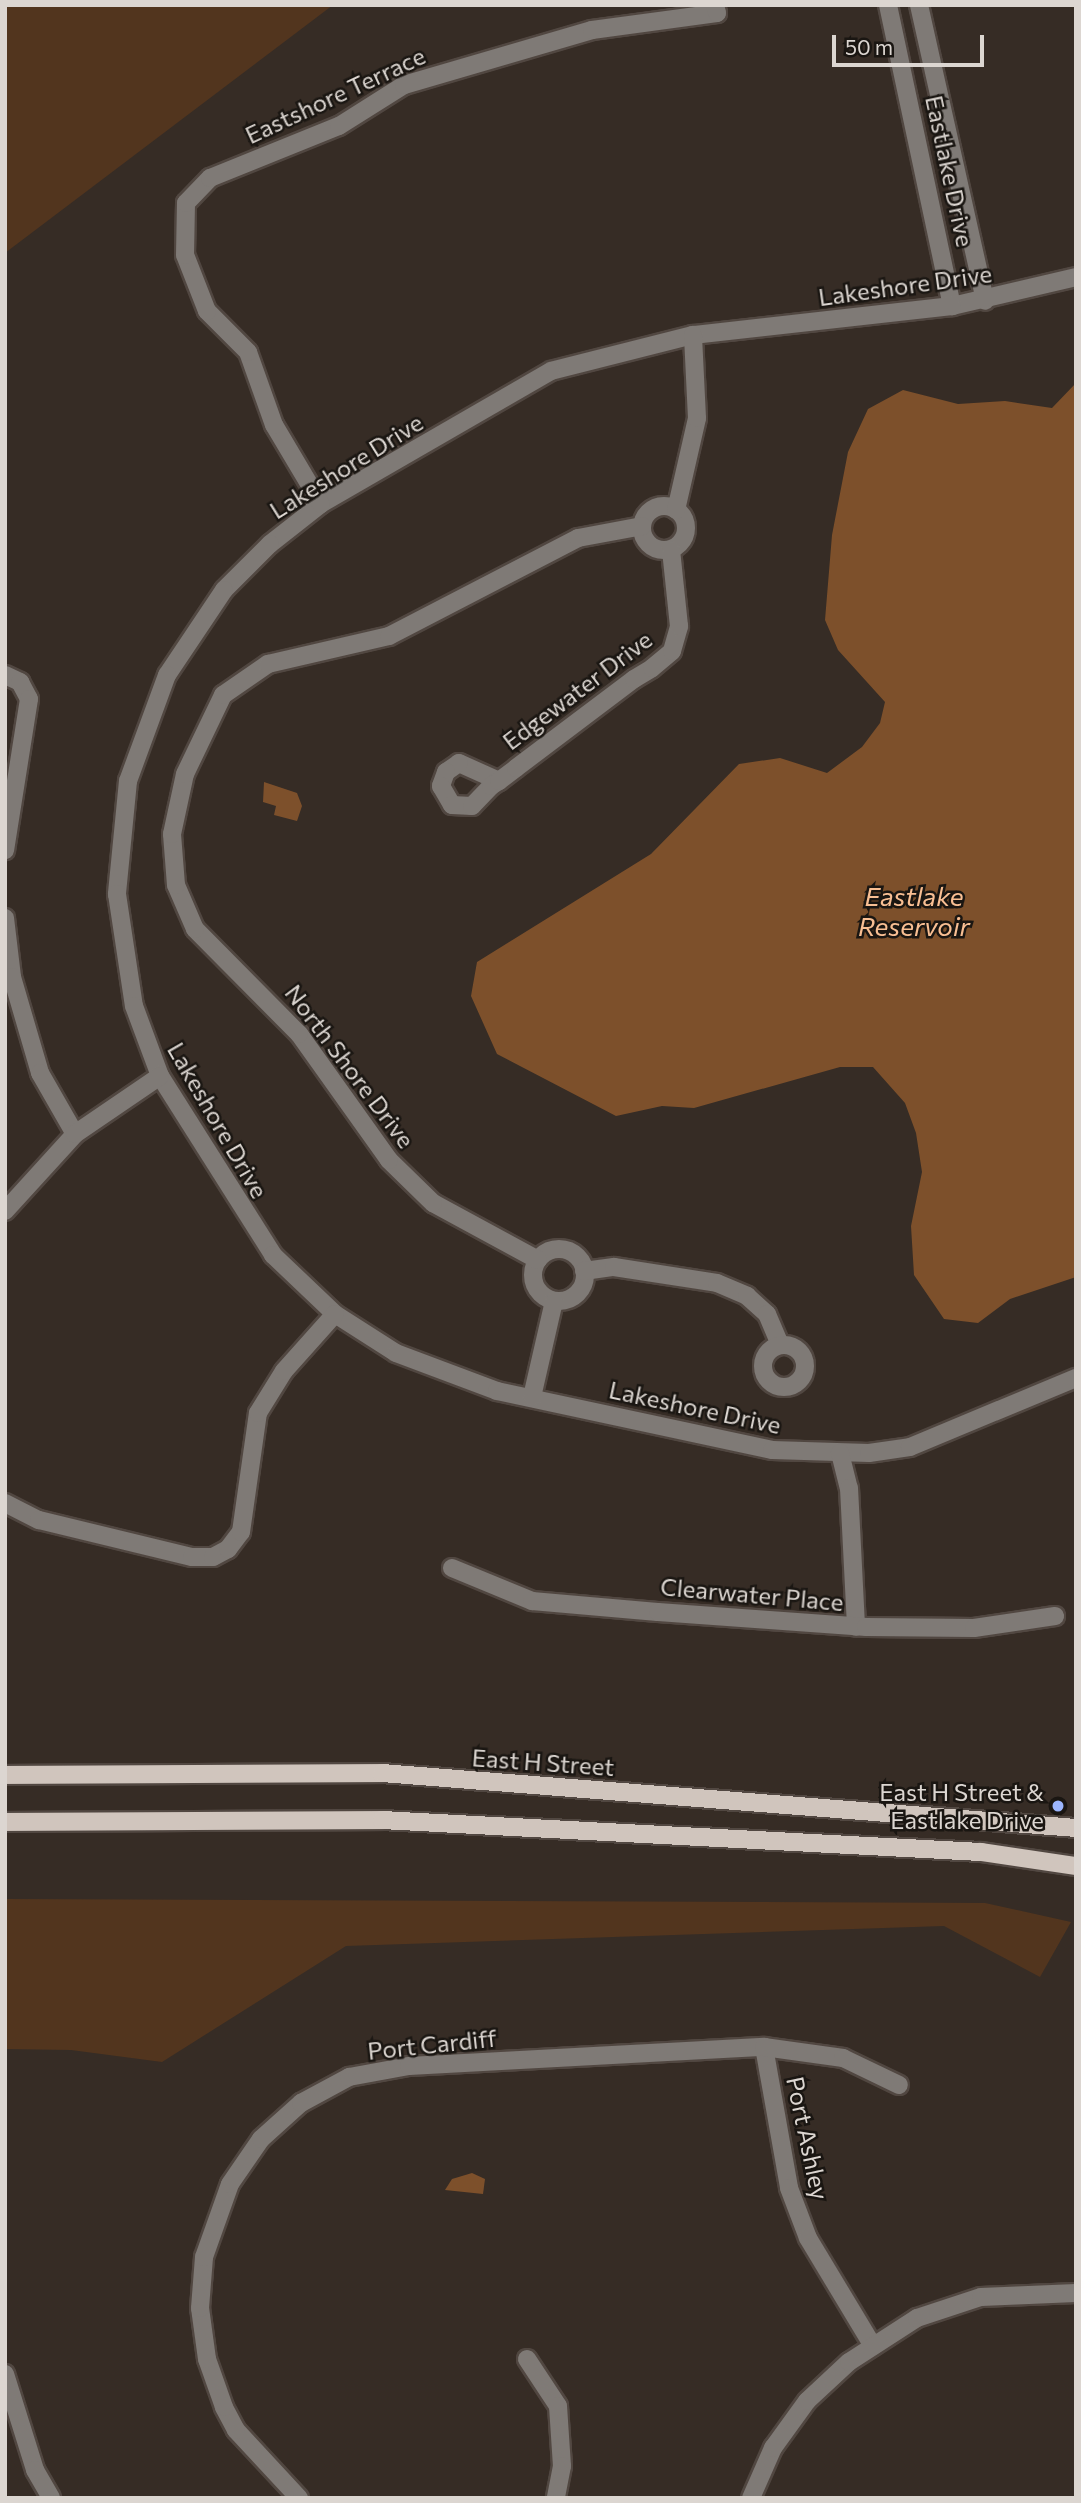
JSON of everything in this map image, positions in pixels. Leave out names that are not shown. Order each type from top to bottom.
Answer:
[{"type":"main road","name":"East H Street","points":[[5,1774],[382,1773],[1076,1828]]},
{"type":"main road","points":[[5,1822],[382,1820],[981,1852],[1076,1866]]},
{"type":"street","name":"Eastshore Terrace","points":[[321,504],[274,425],[248,352],[207,311],[185,255],[186,203],[210,177],[339,126],[404,85],[592,30],[717,13],[715,5]]},
{"type":"street","name":"Eastlake Drive","points":[[888,5],[952,306]]},
{"type":"street","name":"Eastlake Drive","points":[[919,5],[985,301]]},
{"type":"street","name":"Lakeshore Drive","points":[[1076,277],[985,301],[952,306],[693,335],[551,371],[321,504],[254,559],[204,615],[167,675],[138,745],[121,818],[118,919],[134,1006],[160,1076],[256,1232],[335,1314],[428,1369],[532,1397],[772,1450],[840,1453],[910,1447],[1076,1378]]},
{"type":"street","points":[[676,510],[698,418],[693,335]]},
{"type":"street","points":[[654,508],[676,510],[685,521],[685,535],[671,550],[650,546],[642,526],[654,508]]},
{"type":"street","name":"North Shore Drive","points":[[538,1259],[433,1203],[388,1160],[299,1034],[195,929],[176,885],[172,834],[185,774],[223,695],[268,664],[389,636],[578,538],[642,526]]},
{"type":"street","name":"Edgewater Drive","points":[[499,781],[672,651],[679,626],[671,550]]},
{"type":"street","points":[[5,675],[20,682],[29,699],[5,850]]},
{"type":"street","points":[[5,918],[12,977],[40,1073],[75,1134]]},
{"type":"street","points":[[5,1211],[75,1134],[160,1076]]},
{"type":"street","points":[[561,1249],[576,1256],[584,1271],[577,1294],[554,1301],[534,1285],[538,1259],[561,1249]]},
{"type":"street","points":[[584,1271],[614,1267],[717,1283],[747,1296],[767,1314],[780,1344]]},
{"type":"street","points":[[532,1397],[554,1301]]},
{"type":"street","points":[[5,1503],[39,1520],[192,1557],[213,1557],[228,1549],[241,1532],[258,1413],[284,1371],[335,1314]]},
{"type":"street","points":[[840,1453],[849,1488],[856,1627]]},
{"type":"street","name":"Clearwater Place","points":[[452,1568],[532,1601],[856,1627],[974,1628],[1055,1616]]},
{"type":"street","name":"Port Cardiff","points":[[299,2498],[236,2430],[224,2407],[207,2359],[200,2308],[204,2257],[218,2208],[244,2161],[280,2120],[349,2077],[409,2066],[764,2047],[843,2057],[899,2085]]},
{"type":"street","name":"Port Ashley","points":[[764,2047],[789,2188],[808,2238],[873,2346]]},
{"type":"street","points":[[751,2498],[773,2448],[807,2401],[873,2346],[916,2318],[981,2297],[1076,2293]]},
{"type":"street","points":[[527,2359],[558,2406],[562,2466],[556,2498]]},
{"type":"street","points":[[5,2374],[35,2470],[51,2498]]},
{"type":"shaded area","points":[[5,5],[333,5],[5,253]]},
{"type":"shaded area","points":[[5,1899],[985,1903],[1071,1922],[1040,1977],[944,1926],[346,1946],[162,2062],[71,2050],[5,2049]]},
{"type":"water","name":"Eastlake Reservoir","points":[[1076,383],[1076,1277],[1010,1299],[978,1323],[944,1319],[914,1275],[911,1226],[922,1172],[916,1133],[905,1103],[873,1067],[840,1067],[694,1108],[662,1106],[616,1116],[497,1054],[471,996],[477,962],[651,854],[739,764],[780,758],[827,773],[862,747],[880,723],[885,702],[838,650],[825,620],[832,535],[848,452],[868,409],[903,390],[958,404],[1005,401],[1052,408]]},
{"type":"water","points":[[264,782],[297,793],[302,806],[297,821],[274,815],[276,806],[263,802]]},
{"type":"water","points":[[472,2173],[485,2179],[483,2194],[445,2190],[452,2179]]},
{"type":"place","name":"East H Street & Eastlake Drive","points":[[1058,1806]]}]
